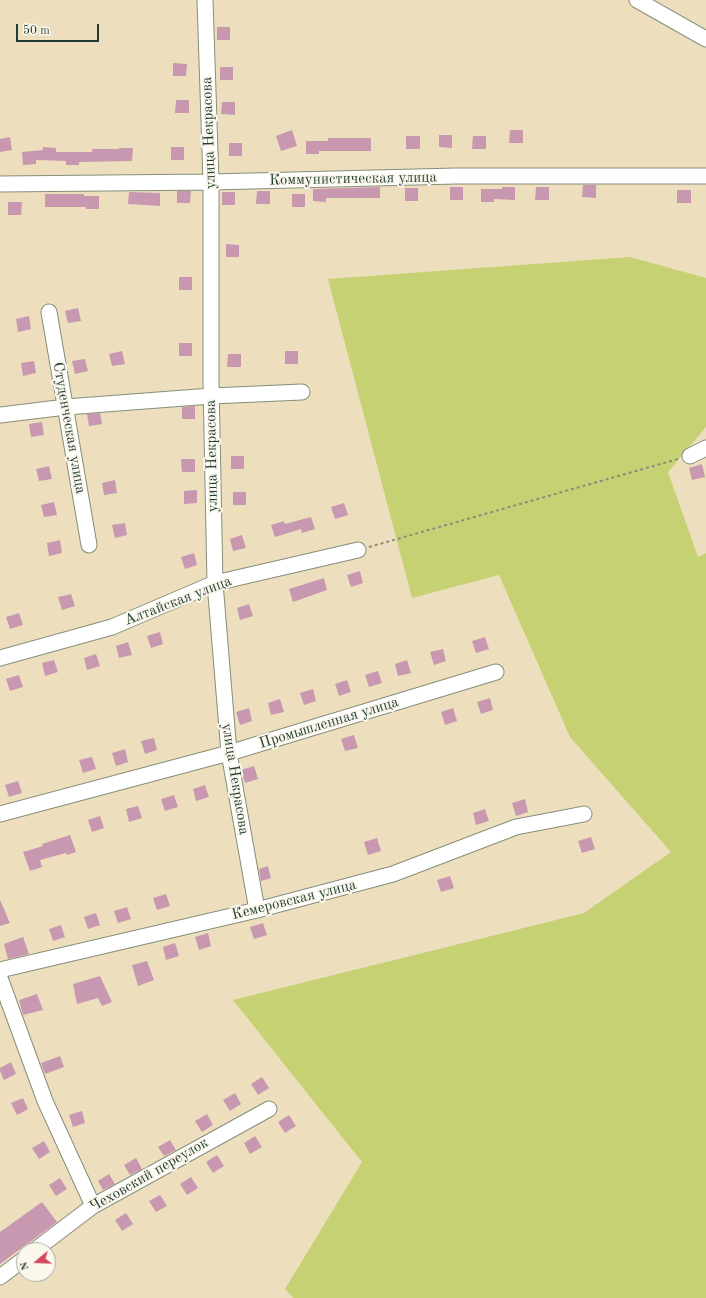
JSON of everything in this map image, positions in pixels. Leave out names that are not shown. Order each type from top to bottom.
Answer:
[{"type":"street","name":"улица Некрасова","points":[[205,0],[211,182],[211,396],[216,583],[229,753],[258,910]]},
{"type":"street","points":[[637,0],[705,35]]},
{"type":"street","name":"Коммунистическая улица","points":[[0,184],[211,182],[456,176],[706,176]]},
{"type":"street","name":"Студенческая улица","points":[[49,312],[89,545]]},
{"type":"street","points":[[0,415],[66,407],[211,396],[302,392]]},
{"type":"street","points":[[690,456],[706,448]]},
{"type":"street","name":"Алтайская улица","points":[[0,658],[112,627],[216,583],[358,550]]},
{"type":"street","name":"Промышленная улица","points":[[0,814],[229,753],[496,672]]},
{"type":"street","name":"Кемеровская улица","points":[[0,970],[258,910],[393,874],[516,827],[584,814]]},
{"type":"street","points":[[0,978],[45,1101],[93,1206]]},
{"type":"street","name":"Чеховский переулок","points":[[46,1242],[93,1206],[268,1109]]},
{"type":"street","points":[[0,1277],[16,1265]]},
{"type":"path","points":[[358,550],[690,456]]},
{"type":"green space","points":[[630,257],[706,278],[706,427],[668,472],[698,557],[706,553],[706,1298],[293,1298],[285,1289],[362,1162],[233,1000],[584,913],[671,852],[570,737],[499,575],[412,598],[328,279]]},
{"type":"building","points":[[217,27],[230,27],[230,40],[217,40]]},
{"type":"building","points":[[173,63],[187,64],[186,76],[173,76]]},
{"type":"building","points":[[220,67],[233,67],[233,80],[220,80]]},
{"type":"building","points":[[176,100],[189,100],[189,113],[175,113]]},
{"type":"building","points":[[222,102],[235,102],[235,115],[221,114]]},
{"type":"building","points":[[292,130],[297,146],[281,151],[276,136]]},
{"type":"building","points":[[510,130],[523,130],[523,143],[509,143]]},
{"type":"building","points":[[439,135],[452,135],[452,148],[439,147]]},
{"type":"building","points":[[406,136],[420,136],[420,149],[406,149]]},
{"type":"building","points":[[473,136],[486,136],[486,149],[472,149]]},
{"type":"building","points":[[10,137],[12,150],[0,152],[0,139]]},
{"type":"building","points":[[328,138],[371,138],[371,151],[319,151],[319,154],[306,154],[306,141],[328,141]]},
{"type":"building","points":[[229,143],[242,143],[242,156],[229,156]]},
{"type":"building","points":[[43,147],[56,148],[56,152],[92,152],[92,149],[133,148],[132,161],[79,162],[79,165],[66,165],[66,161],[36,160],[36,164],[23,165],[22,152],[43,150]]},
{"type":"building","points":[[171,147],[184,147],[184,160],[171,160]]},
{"type":"building","points":[[583,185],[596,185],[596,198],[582,197]]},
{"type":"building","points":[[380,187],[380,198],[326,198],[326,202],[313,201],[313,189]]},
{"type":"building","points":[[450,187],[463,187],[463,200],[450,200]]},
{"type":"building","points":[[502,187],[515,187],[515,200],[494,199],[494,202],[481,202],[481,189],[502,189]]},
{"type":"building","points":[[536,187],[549,187],[549,200],[535,200]]},
{"type":"building","points":[[405,188],[418,188],[418,201],[405,201]]},
{"type":"building","points":[[677,190],[691,190],[691,203],[677,203]]},
{"type":"building","points":[[177,191],[191,191],[190,203],[177,203]]},
{"type":"building","points":[[257,191],[270,191],[270,204],[256,204]]},
{"type":"building","points":[[129,192],[160,193],[160,206],[128,204]]},
{"type":"building","points":[[222,192],[235,192],[235,205],[222,205]]},
{"type":"building","points":[[45,194],[84,194],[84,196],[99,196],[99,209],[86,209],[86,207],[45,207]]},
{"type":"building","points":[[292,194],[305,194],[305,207],[292,207]]},
{"type":"building","points":[[8,202],[22,202],[21,215],[8,215]]},
{"type":"building","points":[[226,244],[239,245],[239,257],[226,257]]},
{"type":"building","points":[[179,277],[192,277],[192,290],[179,290]]},
{"type":"building","points":[[78,308],[81,321],[68,323],[65,311]]},
{"type":"building","points":[[29,316],[31,329],[18,332],[16,319]]},
{"type":"building","points":[[179,343],[192,343],[192,356],[179,356]]},
{"type":"building","points":[[122,351],[125,364],[112,366],[109,354]]},
{"type":"building","points":[[285,351],[298,351],[298,364],[285,364]]},
{"type":"building","points":[[228,354],[241,354],[241,367],[227,367]]},
{"type":"building","points":[[85,359],[88,371],[75,374],[72,361]]},
{"type":"building","points":[[34,361],[36,373],[23,376],[21,363]]},
{"type":"building","points":[[195,406],[195,419],[182,419],[182,407]]},
{"type":"building","points":[[100,413],[102,424],[89,426],[87,414]]},
{"type":"building","points":[[42,422],[44,435],[31,437],[29,424]]},
{"type":"building","points":[[231,456],[244,456],[244,469],[231,469]]},
{"type":"building","points":[[181,459],[195,459],[195,472],[182,472]]},
{"type":"building","points":[[702,464],[705,477],[692,480],[689,468]]},
{"type":"building","points":[[49,466],[52,479],[39,481],[36,469]]},
{"type":"building","points":[[115,480],[117,493],[104,495],[102,483]]},
{"type":"building","points":[[197,490],[197,503],[184,504],[184,491]]},
{"type":"building","points":[[233,492],[246,492],[246,505],[233,505]]},
{"type":"building","points":[[54,502],[57,515],[44,517],[41,505]]},
{"type":"building","points":[[344,503],[348,515],[335,519],[331,507]]},
{"type":"building","points":[[311,517],[315,529],[302,533],[301,529],[275,537],[271,525],[284,521],[285,524]]},
{"type":"building","points":[[125,523],[127,535],[115,538],[112,525]]},
{"type":"building","points":[[242,535],[246,548],[233,551],[230,539]]},
{"type":"building","points":[[60,540],[62,553],[49,556],[47,543]]},
{"type":"building","points":[[194,553],[197,565],[185,569],[181,557]]},
{"type":"building","points":[[360,571],[363,583],[351,587],[347,575]]},
{"type":"building","points":[[324,578],[327,590],[293,602],[289,589]]},
{"type":"building","points":[[71,594],[75,606],[62,610],[58,597]]},
{"type":"building","points":[[249,604],[253,616],[240,620],[237,608]]},
{"type":"building","points":[[19,613],[23,625],[10,629],[6,617]]},
{"type":"building","points":[[160,632],[163,644],[151,648],[147,636]]},
{"type":"building","points":[[485,637],[489,649],[476,653],[472,641]]},
{"type":"building","points":[[128,642],[132,655],[119,658],[116,646]]},
{"type":"building","points":[[443,649],[446,661],[434,665],[430,652]]},
{"type":"building","points":[[96,654],[100,666],[87,670],[84,658]]},
{"type":"building","points":[[54,660],[58,672],[45,676],[42,663]]},
{"type":"building","points":[[407,660],[411,673],[398,676],[395,664]]},
{"type":"building","points":[[378,671],[382,683],[369,687],[365,675]]},
{"type":"building","points":[[19,675],[23,687],[10,691],[6,679]]},
{"type":"building","points":[[347,680],[351,692],[339,696],[335,684]]},
{"type":"building","points":[[313,689],[316,701],[304,705],[300,693]]},
{"type":"building","points":[[490,698],[493,710],[481,714],[477,702]]},
{"type":"building","points":[[280,699],[284,712],[271,715],[268,703]]},
{"type":"building","points":[[249,708],[252,721],[240,725],[236,712]]},
{"type":"building","points":[[453,708],[457,721],[445,725],[441,712]]},
{"type":"building","points":[[354,735],[358,748],[345,751],[341,739]]},
{"type":"building","points":[[154,738],[157,750],[145,754],[141,741]]},
{"type":"building","points":[[125,749],[128,762],[116,766],[112,753]]},
{"type":"building","points":[[92,757],[96,769],[83,773],[79,760]]},
{"type":"building","points":[[254,766],[258,779],[245,783],[241,770]]},
{"type":"building","points":[[18,781],[22,793],[9,797],[5,785]]},
{"type":"building","points":[[205,785],[209,797],[196,801],[193,789]]},
{"type":"building","points":[[174,795],[178,807],[165,811],[161,799]]},
{"type":"building","points":[[525,799],[528,812],[516,816],[512,803]]},
{"type":"building","points":[[138,806],[142,818],[129,822],[126,809]]},
{"type":"building","points":[[485,809],[489,821],[476,825],[473,813]]},
{"type":"building","points":[[100,816],[104,828],[92,832],[88,820]]},
{"type":"building","points":[[70,835],[76,852],[40,860],[42,867],[30,871],[23,852]]},
{"type":"building","points":[[591,837],[595,849],[582,853],[578,841]]},
{"type":"building","points":[[377,838],[381,851],[368,855],[364,842]]},
{"type":"building","points":[[268,866],[271,878],[261,881],[259,869]]},
{"type":"building","points":[[450,876],[454,888],[441,892],[437,880]]},
{"type":"building","points":[[166,894],[170,906],[157,910],[153,898]]},
{"type":"building","points":[[0,900],[10,923],[0,926]]},
{"type":"building","points":[[127,907],[131,919],[118,923],[114,911]]},
{"type":"building","points":[[96,913],[100,925],[88,929],[84,917]]},
{"type":"building","points":[[263,923],[267,935],[254,939],[250,927]]},
{"type":"building","points":[[61,925],[65,937],[53,941],[49,929]]},
{"type":"building","points":[[208,933],[211,946],[199,950],[195,937]]},
{"type":"building","points":[[23,937],[29,954],[8,959],[4,944]]},
{"type":"building","points":[[175,943],[179,956],[166,960],[163,947]]},
{"type":"building","points":[[147,961],[154,980],[138,986],[132,965]]},
{"type":"building","points":[[100,976],[112,1002],[102,1006],[98,998],[77,1004],[73,984]]},
{"type":"building","points":[[37,994],[43,1010],[23,1015],[19,1000]]},
{"type":"building","points":[[60,1056],[64,1067],[45,1074],[41,1063]]},
{"type":"building","points":[[11,1062],[16,1074],[4,1080],[0,1068]]},
{"type":"building","points":[[262,1077],[269,1088],[258,1095],[251,1084]]},
{"type":"building","points":[[235,1093],[241,1104],[230,1111],[223,1100]]},
{"type":"building","points":[[23,1098],[28,1109],[17,1115],[11,1103]]},
{"type":"building","points":[[82,1111],[85,1123],[73,1127],[69,1115]]},
{"type":"building","points":[[207,1114],[213,1125],[202,1132],[195,1121]]},
{"type":"building","points":[[289,1115],[296,1126],[285,1133],[278,1122]]},
{"type":"building","points":[[255,1136],[262,1147],[250,1154],[244,1143]]},
{"type":"building","points":[[170,1140],[176,1150],[164,1156],[158,1147]]},
{"type":"building","points":[[44,1141],[50,1152],[39,1159],[32,1148]]},
{"type":"building","points":[[217,1155],[224,1166],[213,1173],[206,1162]]},
{"type":"building","points":[[136,1158],[142,1169],[130,1175],[124,1165]]},
{"type":"building","points":[[109,1174],[115,1184],[103,1190],[98,1181]]},
{"type":"building","points":[[191,1177],[198,1188],[187,1195],[180,1184]]},
{"type":"building","points":[[60,1178],[67,1189],[56,1196],[49,1185]]},
{"type":"building","points":[[160,1195],[167,1206],[156,1212],[149,1201]]},
{"type":"building","points":[[42,1202],[57,1222],[30,1242],[16,1242],[16,1252],[0,1264],[0,1232]]},
{"type":"building","points":[[126,1213],[133,1224],[122,1231],[115,1220]]}]
